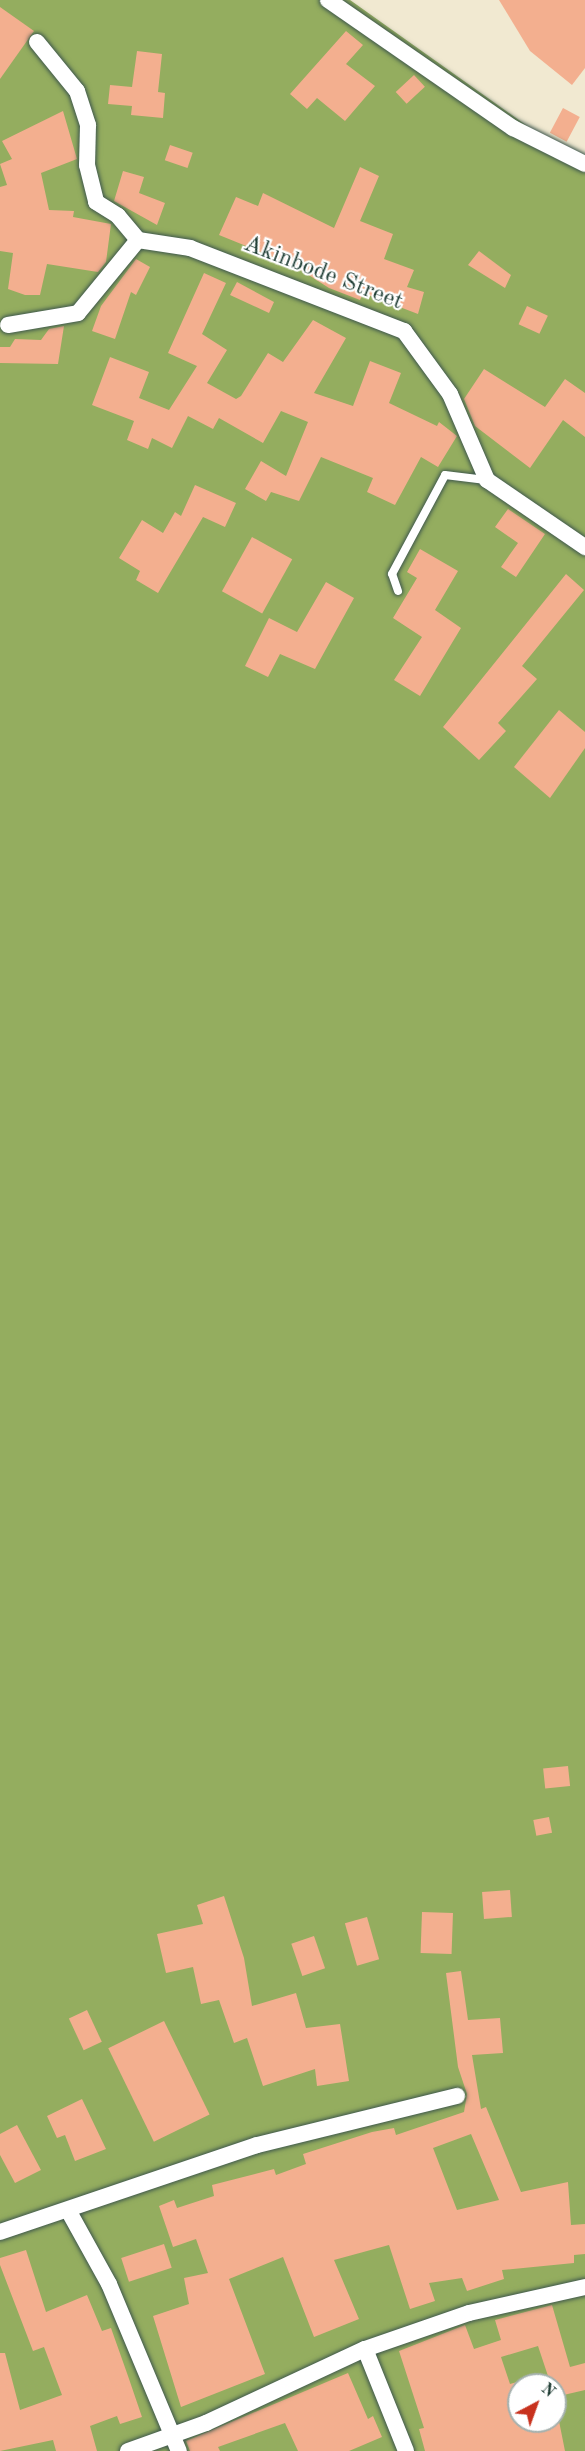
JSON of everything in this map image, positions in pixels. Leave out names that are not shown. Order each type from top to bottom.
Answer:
[{"type":"street","points":[[328,0],[513,128],[585,164]]},
{"type":"street","points":[[8,326],[78,313],[138,240],[118,216],[96,202],[87,165],[88,125],[77,91],[37,42]]},
{"type":"street","name":"Akinbode Street","points":[[138,240],[190,248],[404,331],[450,394],[487,480]]},
{"type":"street","points":[[487,480],[585,547]]},
{"type":"street","points":[[0,2232],[257,2145],[457,2096]]},
{"type":"street","points":[[68,2210],[109,2284],[156,2405],[173,2431],[179,2451]]},
{"type":"street","points":[[128,2451],[173,2431],[206,2422],[365,2349],[469,2313],[585,2287]]},
{"type":"street","points":[[365,2349],[406,2451]]},
{"type":"lane","points":[[398,591],[392,574],[445,475],[487,480]]},
{"type":"green space","points":[[0,0],[350,0],[585,167],[585,2451],[0,2451]]},
{"type":"building","points":[[499,0],[585,0],[585,68],[572,85],[530,51]]},
{"type":"building","points":[[0,7],[34,31],[0,79]]},
{"type":"building","points":[[346,31],[363,45],[346,64],[375,86],[345,121],[317,98],[307,109],[290,94]]},
{"type":"building","points":[[137,51],[162,54],[158,92],[165,93],[163,118],[131,115],[132,106],[108,104],[110,85],[132,87]]},
{"type":"building","points":[[414,75],[425,87],[407,104],[396,92]]},
{"type":"building","points":[[563,108],[580,117],[567,142],[550,133]]},
{"type":"building","points":[[63,111],[77,159],[41,173],[49,210],[74,211],[73,217],[111,224],[106,262],[98,272],[47,264],[40,295],[25,295],[8,289],[13,253],[0,251],[0,187],[7,185],[0,164],[12,159],[2,141]]},
{"type":"building","points":[[170,145],[193,153],[187,168],[165,160]]},
{"type":"building","points":[[360,167],[379,176],[360,221],[393,234],[384,259],[414,270],[407,287],[424,292],[418,314],[363,293],[360,300],[329,288],[293,265],[219,235],[236,197],[258,206],[263,193],[334,228]]},
{"type":"building","points":[[123,171],[144,177],[139,193],[165,203],[157,225],[114,201]]},
{"type":"building","points":[[479,251],[511,275],[505,288],[468,265]]},
{"type":"building","points":[[136,259],[150,267],[136,295],[131,292],[115,339],[92,331],[101,306]]},
{"type":"building","points":[[204,273],[226,283],[202,334],[227,350],[207,383],[236,399],[241,396],[268,353],[283,362],[313,320],[346,338],[314,393],[353,406],[370,361],[401,373],[389,403],[437,426],[439,422],[457,436],[438,467],[421,457],[395,505],[367,492],[373,478],[321,457],[299,501],[271,492],[266,501],[245,489],[261,461],[286,476],[308,422],[281,411],[263,443],[219,418],[213,429],[188,416],[172,448],[152,438],[148,449],[127,440],[134,421],[92,405],[110,357],[149,372],[139,398],[169,410],[197,366],[168,353]]},
{"type":"building","points":[[237,282],[274,302],[269,313],[230,295]]},
{"type":"building","points":[[527,306],[548,316],[539,334],[519,324]]},
{"type":"building","points":[[64,326],[58,364],[0,363],[0,347],[10,347],[15,339],[41,340],[49,329]]},
{"type":"building","points":[[484,369],[545,407],[565,379],[585,393],[585,437],[563,420],[530,468],[475,426],[464,399]]},
{"type":"building","points":[[195,485],[236,503],[225,527],[203,517],[158,593],[136,580],[140,571],[119,558],[142,520],[163,533],[175,512],[181,516]]},
{"type":"building","points":[[508,509],[545,534],[516,577],[501,567],[518,543],[495,527]]},
{"type":"building","points":[[252,537],[292,559],[262,614],[222,591]]},
{"type":"building","points":[[420,549],[458,571],[435,610],[461,628],[420,696],[394,680],[422,637],[393,618],[417,578],[407,572]]},
{"type":"building","points":[[566,574],[584,590],[522,666],[537,679],[498,723],[506,731],[479,760],[443,727]]},
{"type":"building","points":[[326,582],[354,598],[315,669],[280,654],[268,677],[245,666],[269,618],[297,632]]},
{"type":"building","points":[[559,710],[585,732],[585,748],[550,798],[514,767]]},
{"type":"building","points":[[568,1766],[570,1786],[545,1789],[543,1769]]},
{"type":"building","points":[[549,1817],[552,1833],[536,1836],[533,1820]]},
{"type":"building","points":[[510,1890],[512,1917],[484,1919],[482,1892]]},
{"type":"building","points":[[224,1896],[244,1958],[252,2006],[296,1993],[306,2028],[340,2024],[349,2081],[317,2086],[315,2069],[263,2086],[247,2038],[234,2043],[219,2000],[201,2004],[193,1967],[166,1973],[157,1934],[203,1924],[197,1905]]},
{"type":"building","points":[[422,1912],[453,1913],[452,1954],[421,1953]]},
{"type":"building","points":[[367,1917],[379,1959],[357,1966],[345,1923]]},
{"type":"building","points":[[314,1936],[325,1968],[302,1976],[291,1944]]},
{"type":"building","points":[[461,1971],[468,2020],[500,2018],[503,2053],[472,2055],[481,2109],[486,2107],[521,2192],[568,2182],[571,2225],[585,2224],[585,2254],[574,2255],[574,2263],[502,2270],[504,2279],[467,2291],[462,2278],[429,2283],[435,2301],[410,2309],[389,2245],[334,2260],[359,2319],[314,2337],[283,2257],[229,2279],[265,2374],[181,2407],[153,2316],[189,2304],[184,2278],[208,2273],[196,2239],[173,2247],[159,2206],[174,2200],[177,2208],[214,2196],[212,2185],[274,2169],[276,2175],[306,2164],[303,2154],[372,2132],[394,2128],[396,2135],[464,2112],[467,2094],[458,2067],[446,1973]],"holes":[[[471,2134],[499,2200],[457,2210],[433,2148]]]},
{"type":"building","points":[[87,2010],[102,2042],[84,2050],[69,2018]]},
{"type":"building","points":[[164,2021],[210,2114],[154,2142],[108,2048]]},
{"type":"building","points":[[82,2099],[106,2149],[75,2161],[65,2135],[57,2138],[47,2116]]},
{"type":"building","points":[[17,2125],[41,2170],[15,2183],[0,2155],[0,2134]]},
{"type":"building","points":[[164,2244],[172,2268],[129,2282],[121,2258]]},
{"type":"building","points":[[26,2250],[46,2312],[87,2295],[102,2331],[111,2328],[128,2376],[142,2417],[120,2424],[117,2416],[90,2426],[97,2451],[56,2451],[53,2440],[0,2451],[0,2353],[5,2353],[20,2410],[62,2395],[44,2347],[33,2351],[0,2265],[0,2258]]},
{"type":"building","points":[[552,2305],[570,2367],[585,2363],[585,2390],[567,2394],[567,2373],[547,2373],[538,2346],[501,2357],[507,2375],[507,2433],[561,2433],[565,2451],[425,2451],[419,2429],[424,2428],[399,2351],[465,2325],[474,2349],[501,2340],[495,2320]]},
{"type":"building","points":[[348,2373],[368,2419],[373,2416],[382,2437],[349,2451],[298,2451],[285,2423],[218,2447],[220,2451],[190,2451],[186,2441]]}]
